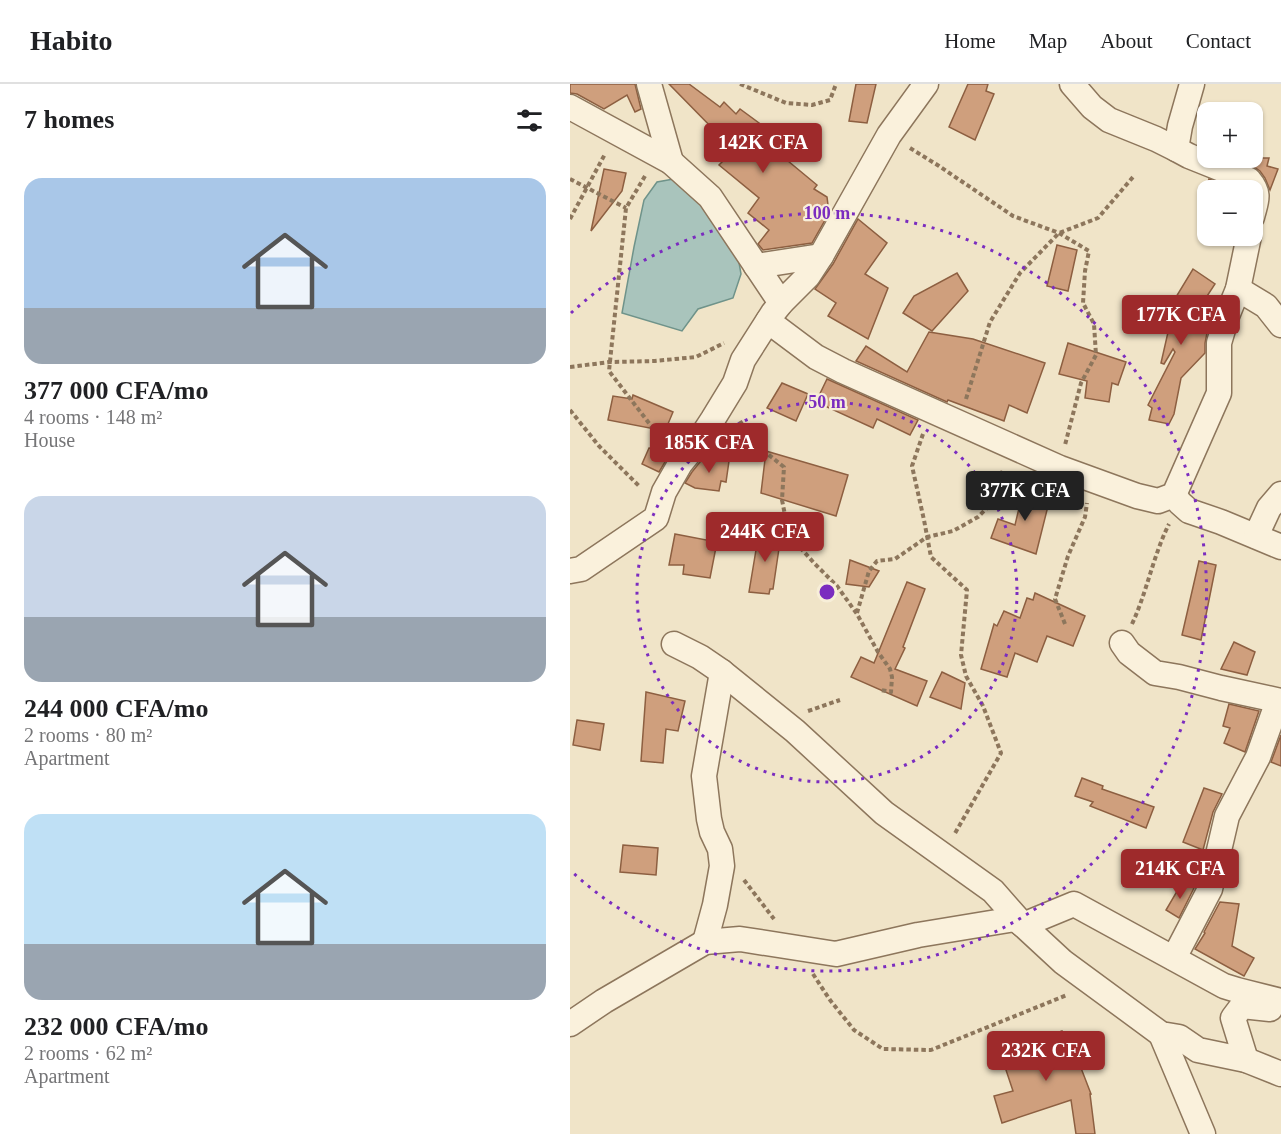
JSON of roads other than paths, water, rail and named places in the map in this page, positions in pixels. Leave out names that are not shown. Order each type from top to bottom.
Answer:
[{"type":"street","points":[[649,84],[664,158]]},
{"type":"street","points":[[570,571],[581,569],[656,518],[664,492],[680,464],[698,442],[726,398],[743,360],[774,312],[808,276],[889,135],[926,84]]},
{"type":"street","points":[[1072,84],[1092,107],[1109,120],[1249,180]]},
{"type":"street","points":[[1176,149],[1192,84]]},
{"type":"street","points":[[570,107],[664,158],[710,197],[756,266],[774,312],[816,357],[1060,468],[1137,496],[1158,501],[1177,499]]},
{"type":"street","points":[[1177,499],[1219,393],[1219,343],[1238,289],[1247,246]]},
{"type":"street","points":[[756,266],[821,256]]},
{"type":"street","points":[[1238,289],[1266,306],[1281,325]]},
{"type":"street","points":[[1256,536],[1269,508],[1281,494]]},
{"type":"street","points":[[1177,499],[1189,511],[1281,547]]},
{"type":"street","points":[[1122,643],[1129,653],[1155,673],[1280,701],[1258,757],[1227,816],[1210,889],[1174,958]]},
{"type":"street","points":[[674,644],[700,657],[722,672],[795,731],[884,813],[993,891],[1023,925],[1063,962],[1161,1034],[1179,1037],[1198,1050],[1246,1060],[1281,1074]]},
{"type":"street","points":[[705,942],[722,866],[720,849],[709,819],[704,776],[722,672]]},
{"type":"street","points":[[1023,925],[1074,904],[1224,986],[1281,1001]]},
{"type":"street","points":[[570,1024],[705,942],[740,939],[836,954],[918,935],[1015,919],[1023,925]]},
{"type":"street","points":[[1246,1060],[1233,1018],[1242,1006],[1281,1011]]},
{"type":"street","points":[[1161,1034],[1203,1134]]},
{"type":"water","points":[[679,178],[702,194],[737,251],[741,274],[733,298],[698,309],[682,331],[622,313],[644,200],[657,182]]}]
